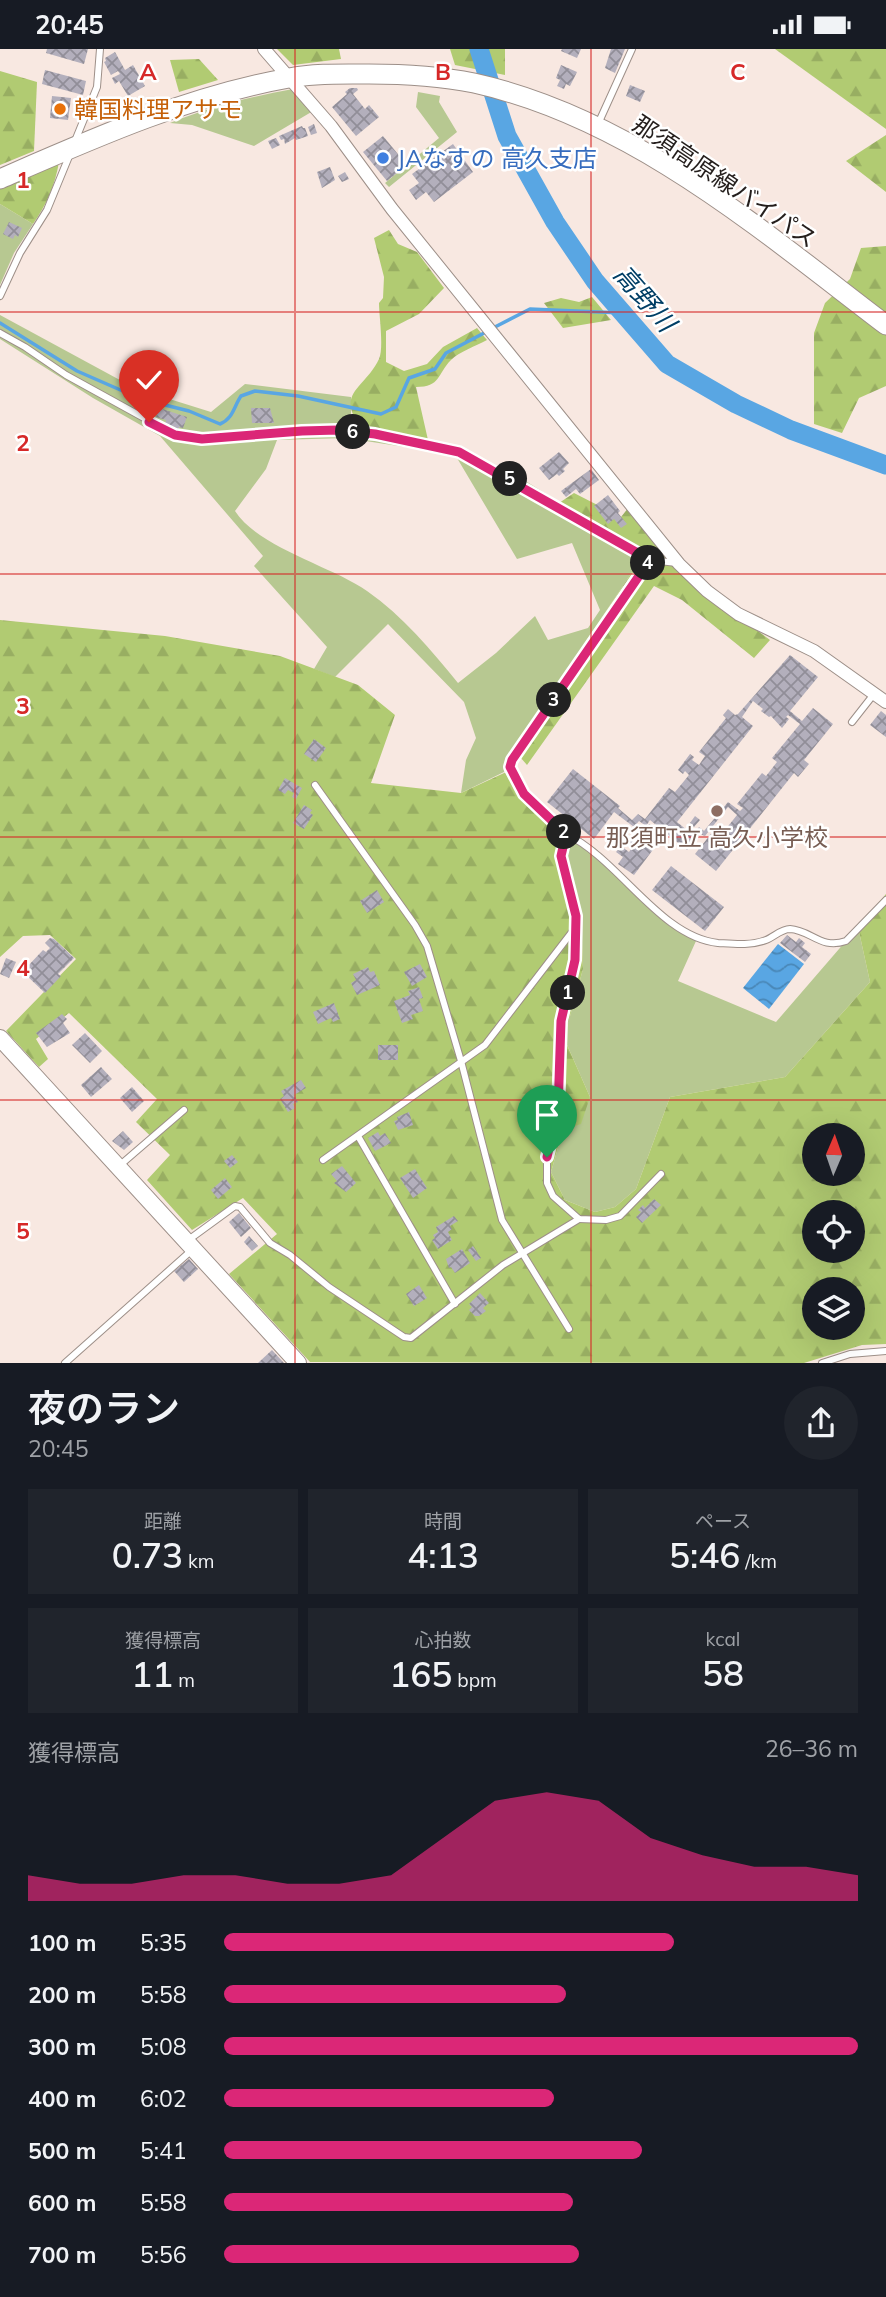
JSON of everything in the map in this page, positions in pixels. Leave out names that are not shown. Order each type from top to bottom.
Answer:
[{"type":"main road","name":"那須高原線バイパス","points":[[0,179],[153,115],[289,78],[377,74],[474,83],[542,104],[596,127],[676,171],[760,229],[886,325]]},
{"type":"street","points":[[264,49],[331,126],[392,209],[679,564],[707,591],[738,614],[814,651],[886,702]]},
{"type":"street","points":[[0,1038],[298,1363]]},
{"type":"lane","points":[[0,296],[20,253],[47,210],[97,87],[100,49]]},
{"type":"lane","points":[[596,127],[632,49]]},
{"type":"lane","points":[[0,333],[66,375],[175,435],[202,439],[338,430],[375,434],[459,452],[650,560],[679,564]]},
{"type":"lane","points":[[650,560],[512,760],[510,767],[518,787],[566,834],[594,850],[685,932],[715,943],[747,945],[766,940],[786,929],[821,942],[839,943],[846,941],[886,900]]},
{"type":"lane","points":[[852,722],[874,694]]},
{"type":"lane","points":[[315,785],[423,938],[461,1061],[502,1220],[569,1328]]},
{"type":"lane","points":[[566,834],[561,856],[576,916],[575,960],[558,1040],[558,1111],[546,1170],[547,1183],[553,1196],[579,1219]]},
{"type":"lane","points":[[323,1160],[492,1038],[575,928]]},
{"type":"lane","points":[[118,1166],[184,1110]]},
{"type":"lane","points":[[358,1136],[455,1304]]},
{"type":"lane","points":[[65,1363],[222,1214],[235,1206],[240,1207],[270,1243],[404,1337],[411,1338],[503,1265],[579,1219],[606,1220],[620,1216],[662,1174]]},
{"type":"lane","points":[[822,1363],[850,1354],[886,1351]]},
{"type":"green space","points":[[277,49],[339,49],[341,59],[293,65]]},
{"type":"green space","points":[[450,49],[505,49],[505,75],[455,65]]},
{"type":"green space","points":[[775,49],[886,49],[886,129]]},
{"type":"green space","points":[[199,59],[218,80],[179,92],[170,60]]},
{"type":"green space","points":[[0,71],[37,82],[34,151],[0,165]]},
{"type":"green space","points":[[293,89],[313,111],[254,146],[192,125],[170,123],[230,103]]},
{"type":"green space","points":[[418,92],[440,96],[439,102],[457,132],[389,187],[385,183],[439,138],[416,107]]},
{"type":"green space","points":[[886,135],[886,192],[846,161]]},
{"type":"green space","points":[[59,162],[50,194],[33,224],[0,204],[0,188]]},
{"type":"green space","points":[[0,204],[33,224],[14,253],[0,285]]},
{"type":"green space","points":[[389,230],[398,244],[417,252],[444,288],[419,314],[386,331],[386,362],[404,371],[427,364],[443,347],[477,328],[487,340],[454,357],[438,379],[430,385],[416,387],[428,440],[363,430],[354,418],[351,408],[354,392],[379,359],[379,303],[383,298],[384,277],[374,238]]},
{"type":"green space","points":[[886,246],[886,386],[859,398],[842,433],[814,424],[814,333],[825,303],[850,279],[861,248]]},
{"type":"green space","points":[[592,297],[611,320],[563,328],[544,303],[561,298],[579,302]]},
{"type":"green space","points":[[0,315],[118,379],[211,412],[245,384],[351,397],[351,415],[363,430],[453,445],[519,477],[644,554],[514,750],[504,772],[461,793],[466,760],[476,738],[464,702],[388,624],[335,677],[314,669],[327,647],[254,566],[263,556],[160,436],[93,398],[0,339]],"holes":[[[346,438],[431,451],[457,458],[517,559],[572,543],[600,610],[588,628],[548,640],[535,616],[496,653],[458,683],[393,611],[352,582],[261,536],[235,511],[266,469],[277,440]]]},
{"type":"green space","points":[[574,493],[621,517],[629,507],[678,572],[770,640],[754,658],[682,600],[654,586],[527,765],[514,750],[644,554],[559,503]]},
{"type":"green space","points":[[0,620],[165,636],[280,656],[358,685],[395,715],[371,783],[461,793],[515,768],[523,789],[571,833],[565,856],[581,915],[583,969],[564,1038],[590,1097],[581,1124],[563,1130],[551,1172],[565,1200],[595,1212],[615,1207],[636,1189],[670,1097],[785,1077],[870,982],[858,927],[886,894],[886,1344],[862,1345],[804,1363],[310,1362],[229,1274],[277,1234],[243,1198],[192,1230],[147,1180],[170,1155],[136,1122],[157,1099],[69,1013],[36,1039],[48,1059],[39,1067],[6,1031],[76,959],[50,935],[23,936],[0,957]]},
{"type":"green space","points":[[571,833],[595,848],[696,941],[678,981],[776,1022],[858,927],[870,982],[785,1077],[670,1097],[636,1189],[615,1207],[595,1212],[565,1200],[551,1172],[563,1130],[590,1097],[564,1038],[583,969],[581,915],[565,856]]},
{"type":"water","points":[[778,944],[804,964],[769,1009],[743,988]]},
{"type":"building","points":[[47,49],[88,49],[84,64],[46,53]]},
{"type":"building","points":[[581,49],[577,58],[561,51]]},
{"type":"building","points":[[611,49],[625,49],[615,73],[605,68]]},
{"type":"building","points":[[115,52],[125,70],[133,65],[145,86],[128,96],[119,81],[115,84],[112,78],[120,74],[118,71],[111,75],[104,62],[105,58]]},
{"type":"building","points":[[561,65],[577,72],[570,86],[566,84],[564,89],[557,86],[560,80],[556,78]]},
{"type":"building","points":[[45,70],[86,81],[83,95],[42,84]]},
{"type":"building","points":[[630,85],[645,91],[640,102],[626,96]]},
{"type":"building","points":[[350,88],[357,88],[353,94],[365,109],[369,105],[379,117],[356,136],[332,107]]},
{"type":"building","points":[[52,96],[71,98],[68,120],[50,118]]},
{"type":"building","points":[[314,124],[317,133],[311,135],[308,127]]},
{"type":"building","points":[[302,126],[308,136],[296,140],[295,138],[285,144],[284,139],[281,140],[279,136]]},
{"type":"building","points":[[383,136],[407,165],[387,181],[363,152]]},
{"type":"building","points":[[276,138],[280,145],[272,149],[268,141]]},
{"type":"building","points":[[453,144],[473,172],[434,202],[426,192],[416,200],[409,190],[419,183],[412,174]]},
{"type":"building","points":[[330,167],[335,180],[322,188],[317,172]]},
{"type":"building","points":[[345,172],[349,179],[342,182],[338,176]]},
{"type":"building","points":[[9,222],[22,228],[18,237],[15,235],[13,239],[3,234]]},
{"type":"building","points":[[159,408],[187,417],[183,428],[175,430],[175,427],[165,424],[166,420],[156,417]]},
{"type":"building","points":[[251,408],[270,408],[274,423],[252,423]]},
{"type":"building","points":[[559,452],[569,463],[563,469],[565,471],[549,480],[539,468]]},
{"type":"building","points":[[591,469],[599,480],[580,494],[576,489],[566,497],[561,491]]},
{"type":"building","points":[[608,495],[627,524],[621,528],[614,519],[608,524],[594,506]]},
{"type":"building","points":[[790,655],[818,677],[790,711],[802,721],[813,708],[833,724],[804,760],[809,764],[798,777],[794,773],[716,871],[695,854],[714,830],[721,835],[737,815],[728,807],[705,836],[700,834],[687,850],[650,820],[646,826],[639,821],[634,827],[614,812],[594,839],[547,802],[573,769],[620,806],[618,808],[632,820],[638,814],[645,819],[669,788],[675,792],[689,775],[678,770],[690,754],[694,757],[692,760],[699,765],[705,756],[699,752],[726,718],[723,715],[728,709],[735,715]],"holes":[[[753,701],[763,709],[761,711],[771,716],[782,728],[789,719],[786,717],[788,715],[800,724],[772,758],[777,762],[766,776],[762,773],[737,804],[743,808],[740,811],[728,802],[704,831],[699,827],[693,835],[677,822],[753,726],[742,717]]]},
{"type":"building","points":[[881,711],[886,715],[886,737],[870,725]]},
{"type":"building","points":[[314,739],[326,748],[316,762],[304,754]]},
{"type":"building","points":[[285,778],[302,788],[296,799],[292,797],[294,793],[288,790],[285,794],[278,790]]},
{"type":"building","points":[[304,805],[312,810],[310,813],[313,815],[304,829],[293,823]]},
{"type":"building","points":[[695,816],[700,820],[694,827],[690,823]]},
{"type":"building","points":[[649,824],[656,828],[653,832],[661,839],[634,875],[618,864],[623,857],[616,852],[621,846],[629,852],[633,846],[628,842],[638,829],[643,833]]},
{"type":"building","points":[[625,828],[629,832],[623,839],[618,835]]},
{"type":"building","points":[[671,866],[724,907],[705,931],[652,890]]},
{"type":"building","points":[[377,890],[384,902],[367,913],[360,901]]},
{"type":"building","points":[[787,935],[796,942],[799,938],[805,943],[802,947],[811,954],[805,962],[780,943]]},
{"type":"building","points":[[50,938],[74,958],[58,974],[61,976],[45,993],[25,974],[28,971],[26,968],[43,950],[46,952],[50,948],[45,943]]},
{"type":"building","points":[[6,958],[16,962],[9,978],[0,974]]},
{"type":"building","points":[[420,964],[427,977],[412,986],[404,972]]},
{"type":"building","points":[[368,967],[370,972],[374,971],[380,985],[357,995],[351,983],[356,980],[353,974]]},
{"type":"building","points":[[419,987],[423,998],[419,999],[423,1011],[411,1015],[413,1019],[402,1023],[394,1001],[410,995],[408,991]]},
{"type":"building","points":[[334,1003],[340,1019],[333,1022],[331,1018],[318,1024],[313,1012]]},
{"type":"building","points":[[62,1014],[67,1019],[63,1023],[70,1033],[47,1047],[36,1033]]},
{"type":"building","points":[[85,1033],[102,1051],[90,1063],[72,1045]]},
{"type":"building","points":[[378,1045],[398,1045],[398,1060],[378,1060]]},
{"type":"building","points":[[101,1067],[112,1079],[91,1097],[81,1085]]},
{"type":"building","points":[[301,1080],[306,1088],[294,1095],[298,1102],[293,1104],[295,1108],[288,1112],[280,1099],[284,1096],[281,1091]]},
{"type":"building","points":[[132,1087],[144,1101],[132,1112],[120,1098]]},
{"type":"building","points":[[550,1092],[552,1099],[546,1101],[548,1110],[539,1113],[537,1105],[531,1107],[530,1101],[536,1100],[535,1096]]},
{"type":"building","points":[[409,1112],[413,1125],[398,1130],[394,1121]]},
{"type":"building","points":[[123,1131],[133,1142],[124,1150],[112,1141]]},
{"type":"building","points":[[378,1132],[380,1136],[385,1133],[391,1143],[375,1151],[368,1138]]},
{"type":"building","points":[[232,1155],[238,1162],[230,1168],[224,1161]]},
{"type":"building","points":[[342,1166],[356,1183],[346,1192],[334,1183],[337,1181],[331,1174]]},
{"type":"building","points":[[415,1169],[427,1188],[413,1198],[400,1178]]},
{"type":"building","points":[[225,1178],[232,1187],[218,1199],[211,1190]]},
{"type":"building","points":[[654,1199],[661,1205],[642,1223],[636,1217],[641,1212],[638,1210],[643,1205],[645,1208]]},
{"type":"building","points":[[239,1213],[251,1228],[241,1237],[229,1222]]},
{"type":"building","points":[[454,1216],[458,1221],[450,1226],[452,1229],[448,1232],[452,1240],[438,1249],[432,1240],[435,1238],[433,1235],[438,1232],[436,1227]]},
{"type":"building","points":[[249,1236],[258,1246],[252,1251],[244,1242]]},
{"type":"building","points":[[473,1246],[481,1258],[476,1261],[468,1250]]},
{"type":"building","points":[[462,1249],[470,1263],[455,1273],[449,1268],[446,1259]]},
{"type":"building","points":[[189,1259],[198,1269],[184,1282],[174,1271]]},
{"type":"building","points":[[419,1285],[427,1298],[414,1306],[406,1294]]},
{"type":"building","points":[[480,1293],[489,1303],[483,1308],[486,1311],[475,1316],[469,1310],[472,1307],[469,1304]]},
{"type":"building","points":[[272,1350],[284,1363],[258,1363]]},
{"type":"waterway","name":"高野川","points":[[479,49],[507,136],[555,222],[595,281],[667,364],[736,404],[791,430],[886,465]]},
{"type":"waterway","points":[[493,328],[530,309],[622,313]]},
{"type":"waterway","points":[[0,323],[77,371],[141,399],[189,411],[220,424],[231,416],[241,396],[255,391],[298,396],[381,414],[396,407],[409,378],[435,369],[446,353],[486,332]]},
{"type":"place","name":"韓国料理アサモ","points":[[60,109]]},
{"type":"place","name":"JAなすの 高久支店","points":[[383,158]]},
{"type":"place","name":"那須町立 高久小学校","points":[[717,811]]},
{"type":"route","points":[[149,422],[175,435],[202,439],[338,430],[375,434],[459,452],[650,560],[512,760],[510,767],[518,787],[566,834],[561,856],[562,866],[576,916],[575,960],[558,1040],[558,1111],[547,1157]]}]
